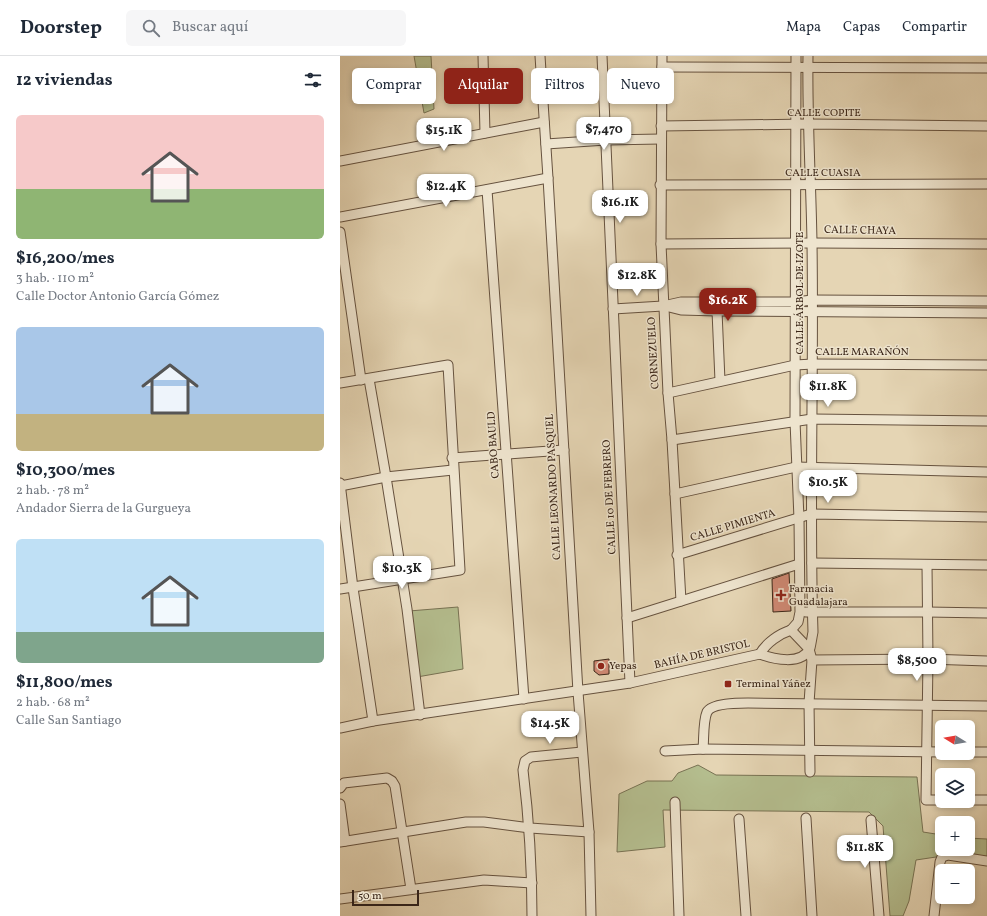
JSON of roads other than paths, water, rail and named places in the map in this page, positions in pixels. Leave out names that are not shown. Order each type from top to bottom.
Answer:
[{"type":"street","points":[[483,56],[486,132]]},
{"type":"street","name":"CALLE LEONARDO PASQUEL","points":[[540,56],[578,692],[588,832],[591,916]]},
{"type":"street","name":"CALLE 10 DE FEBRERO","points":[[602,56],[630,683]]},
{"type":"street","name":"CORNEZUELO","points":[[662,56],[660,185],[663,306],[681,601]]},
{"type":"street","name":"CALLE ÁRBOL DE IZOTE","points":[[791,630],[798,622],[800,612],[799,519],[795,421],[797,185],[796,56]]},
{"type":"street","name":"CALLE ÁRBOL DE IZOTE","points":[[808,56],[813,364],[810,514],[813,632],[809,649]]},
{"type":"street","points":[[662,67],[987,68]]},
{"type":"street","points":[[340,161],[544,122]]},
{"type":"street","name":"CALLE COPITE","points":[[661,126],[797,124],[987,126]]},
{"type":"street","points":[[546,144],[606,140],[661,139]]},
{"type":"street","points":[[340,217],[548,178]]},
{"type":"street","name":"CALLE CUASIA","points":[[660,185],[987,184]]},
{"type":"street","name":"CABO BAULD","points":[[488,190],[524,699]]},
{"type":"street","points":[[340,232],[365,379],[386,477],[402,580],[420,715]]},
{"type":"street","name":"CALLE CHAYA","points":[[661,244],[796,244],[812,242],[987,244]]},
{"type":"street","points":[[613,309],[663,306],[681,302],[796,302],[812,300],[987,301]]},
{"type":"street","points":[[663,306],[681,310],[717,311],[812,313],[987,313]]},
{"type":"street","points":[[717,311],[720,381]]},
{"type":"street","points":[[340,384],[448,365],[452,458],[460,570],[340,589]]},
{"type":"street","name":"CALLE MARAÑÓN","points":[[668,393],[795,365],[987,365]]},
{"type":"street","points":[[672,440],[812,419],[987,421]]},
{"type":"street","points":[[452,458],[564,450]]},
{"type":"street","points":[[675,494],[796,467],[987,472]]},
{"type":"street","points":[[373,721],[353,588],[340,485],[386,477],[453,470]]},
{"type":"street","name":"CALLE PIMIENTA","points":[[677,555],[799,519],[810,514],[987,517]]},
{"type":"street","points":[[812,563],[987,565]]},
{"type":"street","points":[[627,618],[799,564]]},
{"type":"street","points":[[927,565],[928,659],[926,800],[935,800]]},
{"type":"street","points":[[800,612],[987,613]]},
{"type":"street","points":[[791,630],[809,649],[812,660],[809,703],[810,772]]},
{"type":"street","name":"BAHÍA DE BRISTOL","points":[[760,654],[764,647],[778,636],[791,630]]},
{"type":"street","name":"BAHÍA DE BRISTOL","points":[[340,728],[373,721],[578,692],[630,683],[760,654],[768,657],[790,660],[805,654],[809,649]]},
{"type":"street","points":[[812,660],[987,660]]},
{"type":"street","points":[[703,749],[705,718],[707,711],[712,706],[740,703],[809,703],[987,706]]},
{"type":"street","points":[[665,751],[703,749],[935,752]]},
{"type":"street","points":[[532,916],[530,828],[523,770],[525,761],[531,757],[582,752]]},
{"type":"street","points":[[975,752],[987,752]]},
{"type":"street","points":[[340,787],[344,783],[387,778],[392,781],[395,786],[411,889]]},
{"type":"street","points":[[975,800],[987,800]]},
{"type":"street","points":[[675,802],[679,916]]},
{"type":"street","points":[[340,804],[342,841],[466,822],[495,823],[530,828],[588,832]]},
{"type":"street","points":[[806,818],[812,916]]},
{"type":"street","points":[[739,819],[746,916]]},
{"type":"street","points":[[871,820],[879,916]]},
{"type":"street","points":[[934,916],[940,862],[942,857],[948,855],[987,861]]},
{"type":"street","points":[[340,899],[484,880],[532,883]]},
{"type":"place","name":"Farmacia Guadalajara","points":[[781,595]]},
{"type":"place","name":"Yepas","points":[[601,666]]},
{"type":"place","name":"Terminal Yáñez","points":[[728,684]]}]
